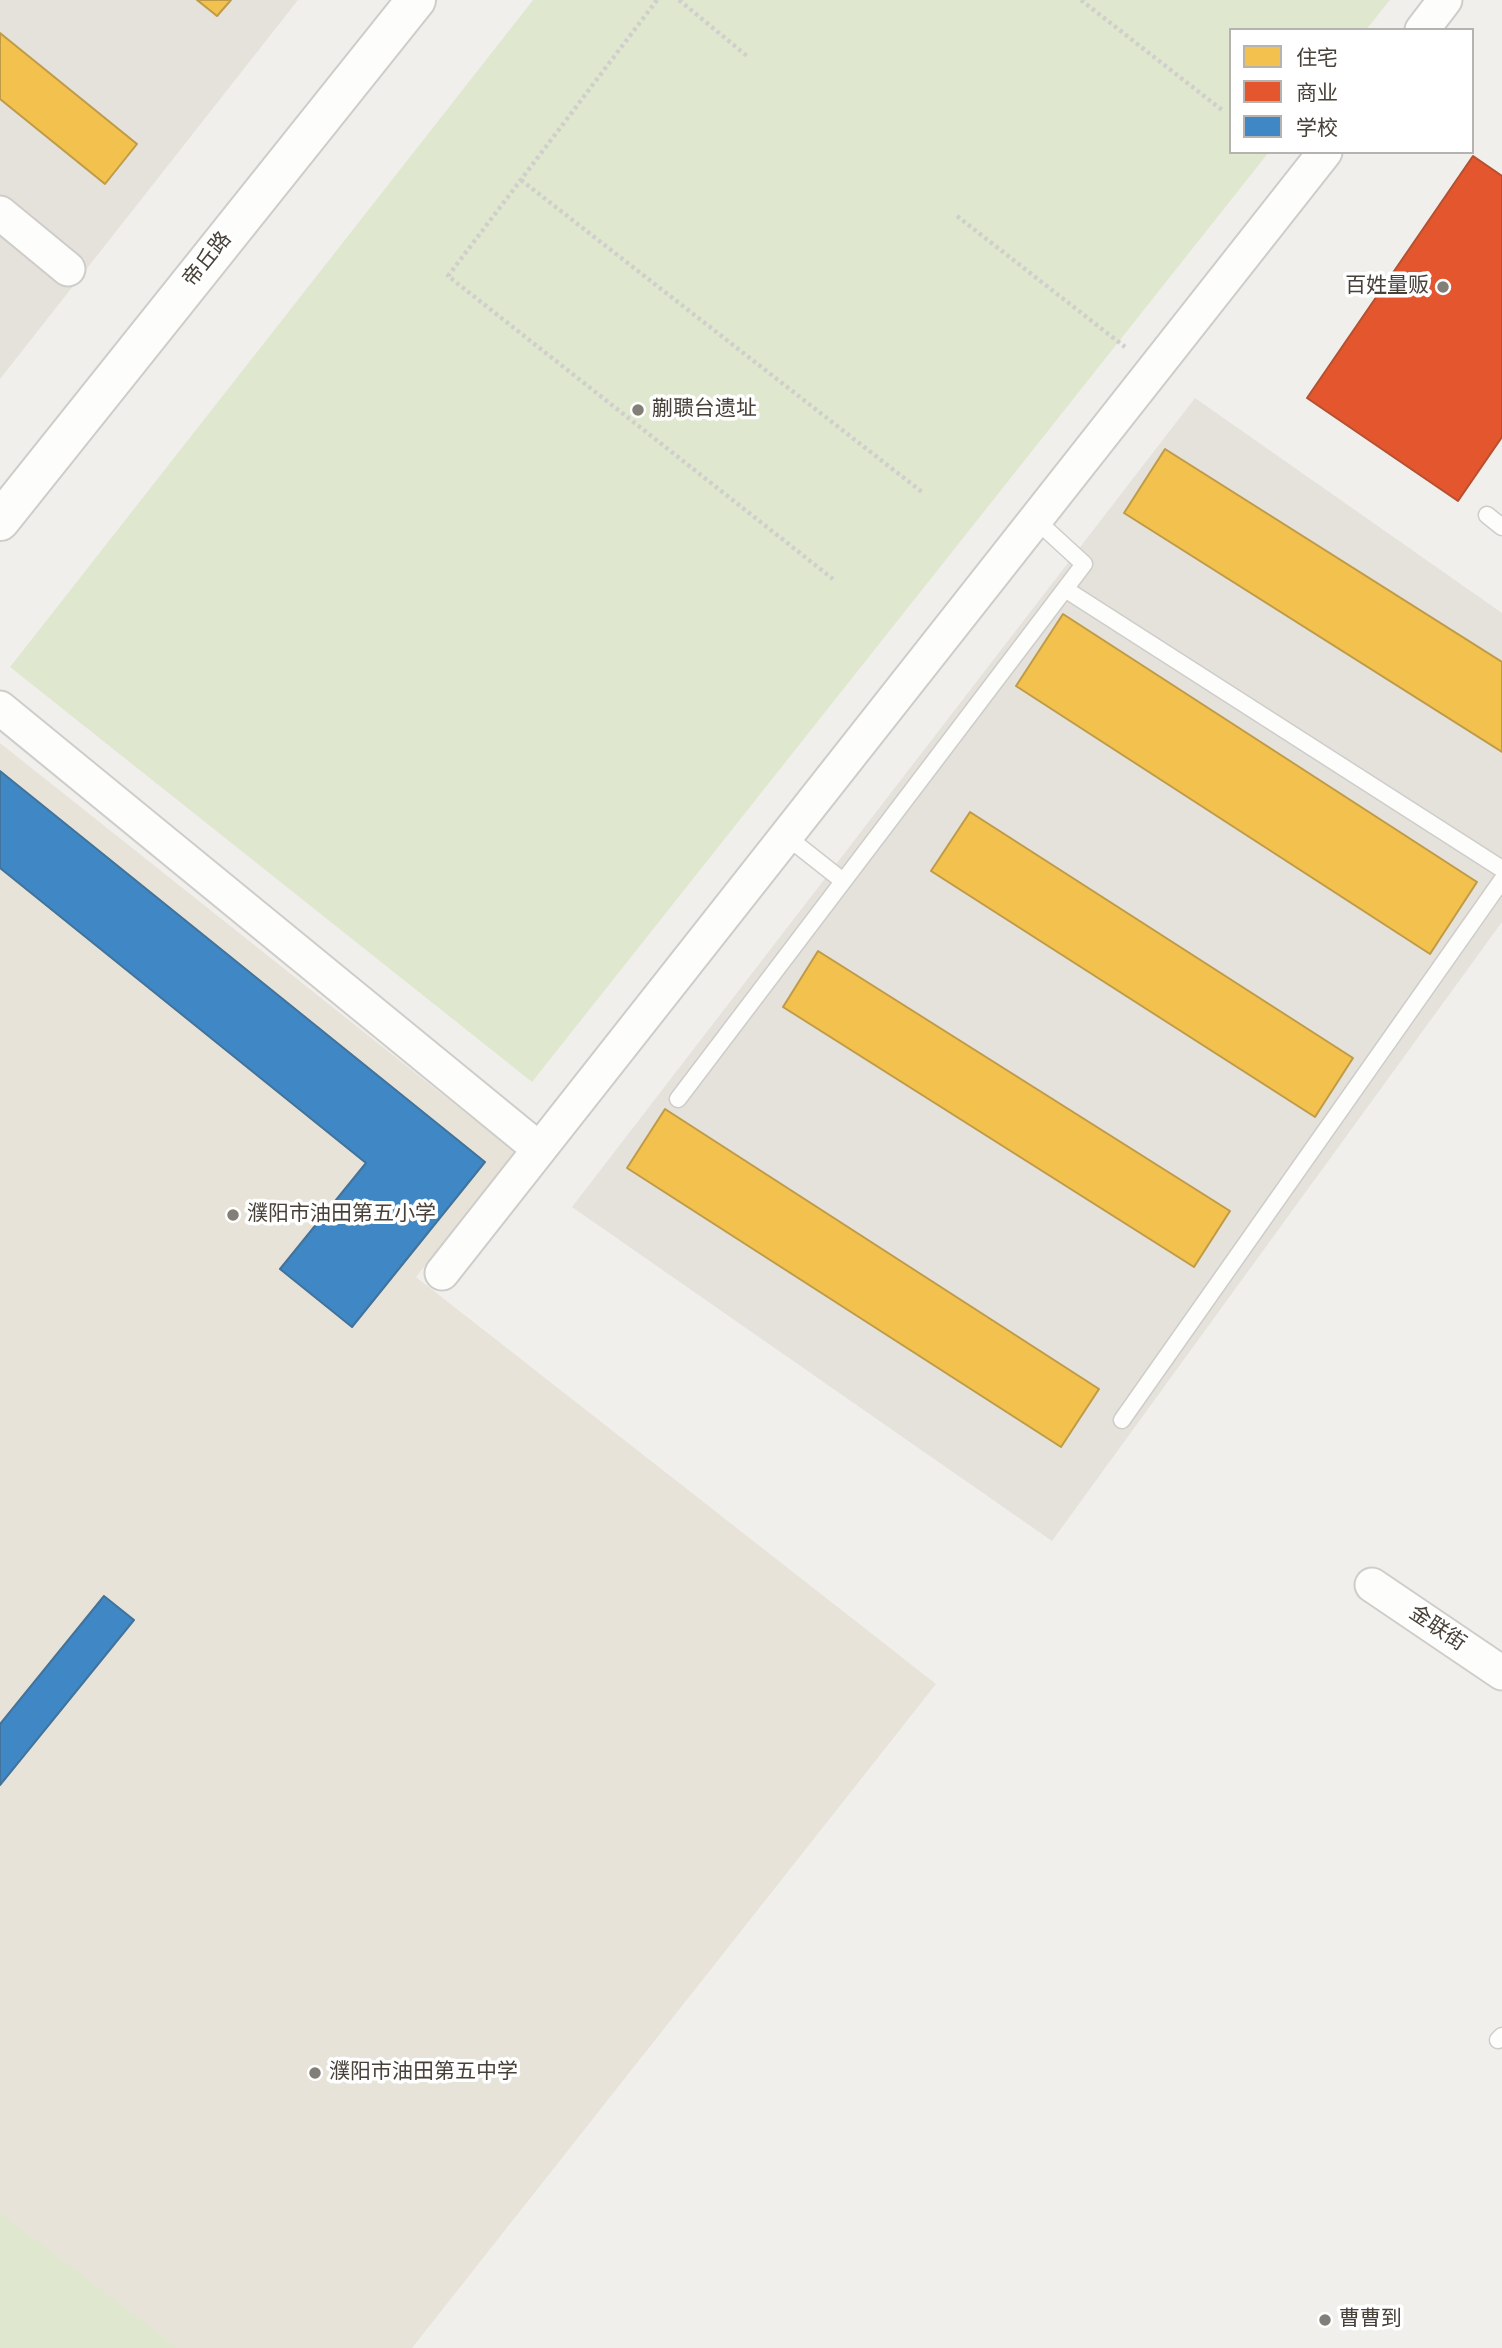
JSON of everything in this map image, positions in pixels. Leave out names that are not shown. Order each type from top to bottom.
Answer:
[{"type":"street","name":"帝丘路","points":[[0,521],[416,0]]},
{"type":"street","points":[[1424,28],[1445,0]]},
{"type":"street","points":[[442,1273],[1323,154]]},
{"type":"street","points":[[0,213],[68,269]]},
{"type":"street","points":[[0,708],[539,1150]]},
{"type":"street","name":"金联街","points":[[1372,1585],[1502,1673]]},
{"type":"lane","points":[[1487,515],[1502,527]]},
{"type":"lane","points":[[678,1099],[1084,564],[1036,520]]},
{"type":"lane","points":[[1065,589],[1502,869]]},
{"type":"lane","points":[[786,836],[843,881]]},
{"type":"lane","points":[[1122,1420],[1502,880]]},
{"type":"path","points":[[657,0],[448,276],[833,579]]},
{"type":"path","points":[[679,0],[747,56]]},
{"type":"path","points":[[1081,0],[1222,110]]},
{"type":"path","points":[[521,180],[922,492]]},
{"type":"path","points":[[957,216],[1154,369]]},
{"type":"shaded area","points":[[0,0],[298,0],[0,379]]},
{"type":"shaded area","points":[[1195,398],[1502,613],[1502,922],[1052,1541],[572,1207]]},
{"type":"shaded area","name":"濮阳市油田第五中学","points":[[0,743],[515,1152],[416,1277],[936,1684],[412,2348],[0,2348]]},
{"type":"green space","name":"蒯聩台遗址","points":[[533,0],[1390,0],[1368,28],[1229,28],[1229,154],[1267,154],[532,1082],[10,667]]},
{"type":"green space","points":[[0,2213],[177,2348],[0,2348]]},
{"type":"building: 住宅","points":[[197,0],[231,0],[217,16]]},
{"type":"building: 住宅","points":[[0,33],[137,144],[105,184],[0,99]]},
{"type":"building: 住宅","points":[[1165,449],[1502,662],[1502,752],[1124,513]]},
{"type":"building: 住宅","points":[[1063,614],[1477,882],[1430,954],[1016,686]]},
{"type":"building: 住宅","points":[[970,812],[1353,1058],[1315,1117],[931,871]]},
{"type":"building: 住宅","points":[[818,951],[1230,1211],[1194,1267],[783,1007]]},
{"type":"building: 住宅","points":[[665,1109],[1099,1389],[1061,1447],[627,1168]]},
{"type":"building: 商业","name":"百姓量贩","points":[[1473,156],[1502,176],[1502,437],[1458,501],[1307,398]]},
{"type":"building: 学校","points":[[0,771],[485,1162],[352,1327],[280,1269],[366,1163],[0,868]]},
{"type":"building: 学校","points":[[104,1596],[134,1620],[0,1785],[0,1724]]},
{"type":"place","name":"百姓量贩","points":[[1443,287]]},
{"type":"place","name":"蒯聩台遗址","points":[[638,410]]},
{"type":"place","name":"濮阳市油田第五小学","points":[[233,1215]]},
{"type":"place","name":"濮阳市油田第五中学","points":[[315,2073]]},
{"type":"place","name":"曹曹到","points":[[1325,2320]]}]
